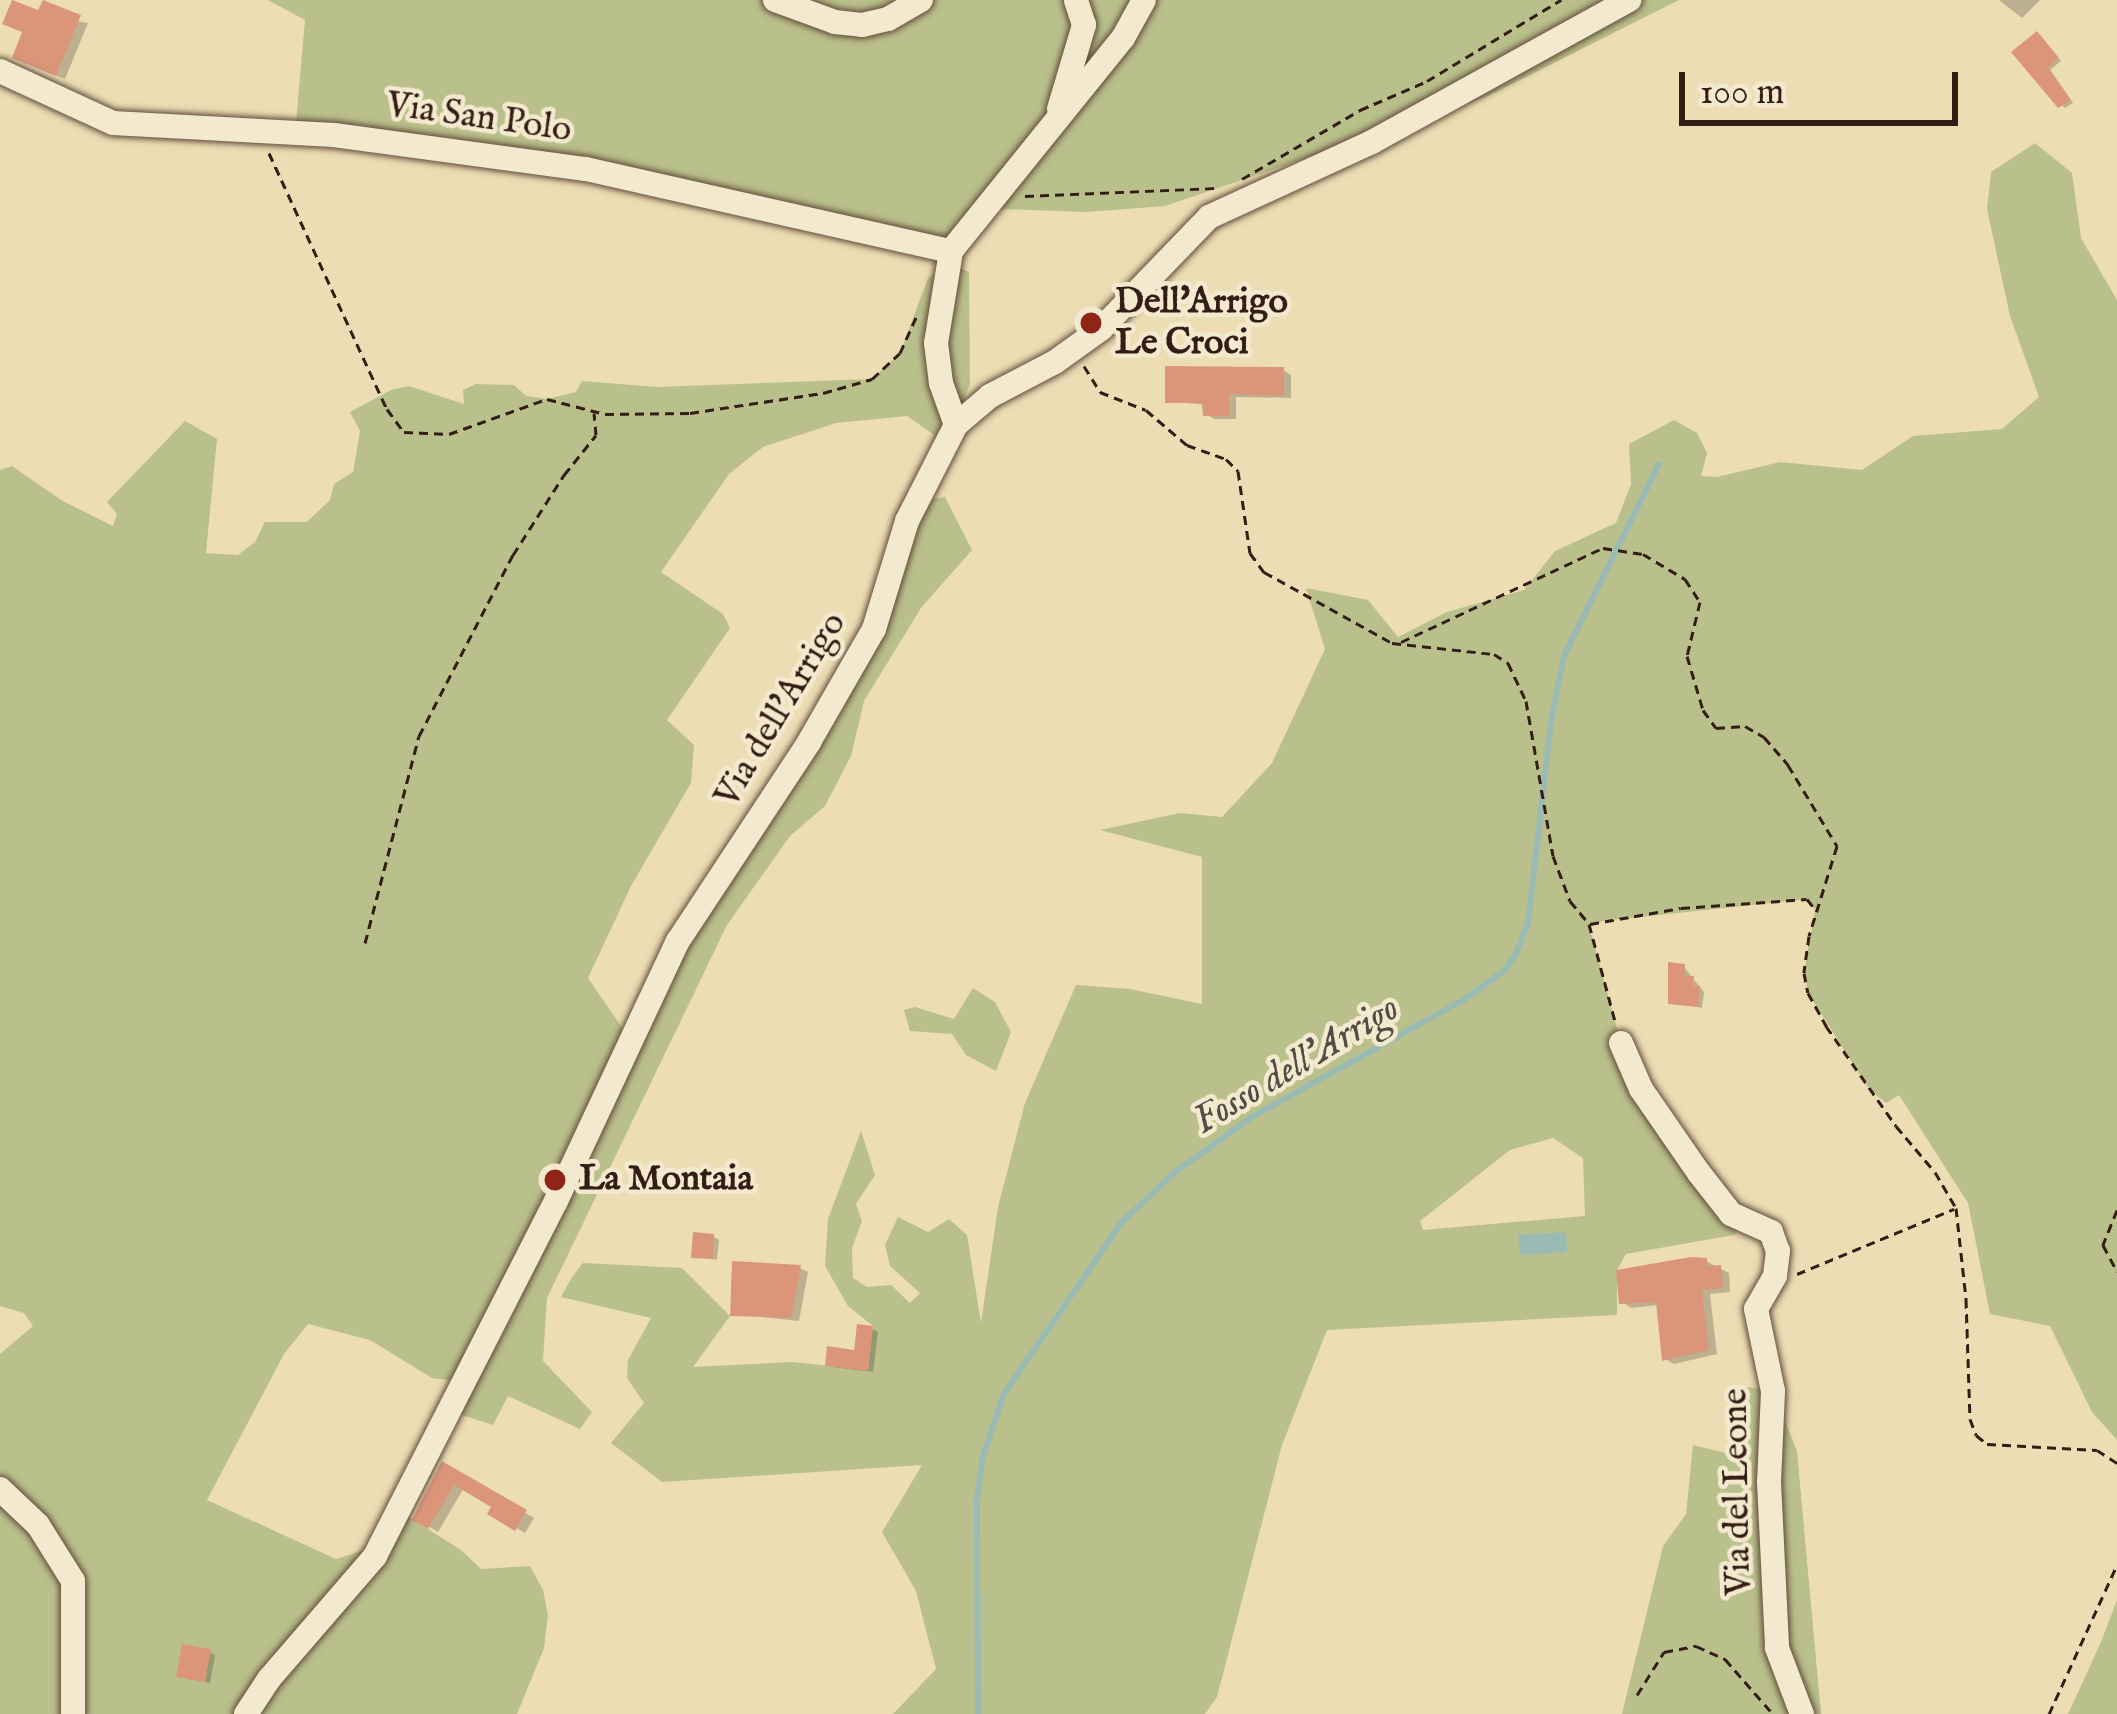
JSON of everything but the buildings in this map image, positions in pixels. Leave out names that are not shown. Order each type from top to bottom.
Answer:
[{"type":"street","points":[[775,0],[835,22],[862,25],[888,19],[921,0]]},
{"type":"street","points":[[1057,117],[1084,25],[1076,0]]},
{"type":"street","points":[[956,425],[940,382],[936,343],[951,251],[992,194],[1123,38],[1144,0]]},
{"type":"street","name":"Via dell'Arrigo","points":[[246,1714],[269,1679],[375,1556],[556,1201],[678,941],[809,742],[874,629],[907,521],[956,425],[990,396],[1077,348],[1112,319],[1174,249],[1222,209],[1372,142],[1629,0]]},
{"type":"street","name":"Via San Polo","points":[[0,71],[113,122],[334,135],[586,170],[951,251]]},
{"type":"street","points":[[1621,1043],[1641,1089],[1731,1214],[1771,1232],[1778,1251],[1774,1276]]},
{"type":"street","name":"Via del Leone","points":[[1774,1276],[1756,1309],[1772,1376],[1769,1482],[1778,1648],[1802,1714]]},
{"type":"street","points":[[0,1489],[38,1525],[73,1581],[74,1714]]},
{"type":"path","points":[[1243,174],[1305,146],[1360,110],[1427,82],[1561,0]]},
{"type":"path","points":[[260,133],[387,409],[404,432],[449,434],[547,399],[594,412],[690,413],[823,393],[872,379],[900,353],[922,299]]},
{"type":"path","points":[[992,194],[1225,188]]},
{"type":"path","points":[[1077,348],[1100,392],[1146,410],[1187,445],[1226,459],[1238,471],[1250,553],[1264,572],[1392,643],[1494,654],[1508,663],[1526,701],[1553,856],[1570,901],[1588,924],[1621,1043]]},
{"type":"path","points":[[365,943],[419,736],[513,555],[596,435],[594,412]]},
{"type":"path","points":[[1401,642],[1604,548],[1664,562],[1700,602],[1687,656],[1703,710],[1715,728],[1745,726],[1764,736],[1788,765],[1837,846],[1815,910],[1804,973],[1808,993],[1826,1026],[1896,1126],[1935,1172],[1956,1208],[1966,1299],[1970,1419],[1976,1436],[1987,1444],[2097,1450],[2117,1463]]},
{"type":"path","points":[[1588,924],[1650,912],[1807,898],[1815,910]]},
{"type":"path","points":[[1774,1276],[1792,1276],[1956,1208]]},
{"type":"path","points":[[2117,1210],[2103,1245],[2117,1271]]},
{"type":"path","points":[[2049,1714],[2117,1564]]},
{"type":"path","points":[[1637,1695],[1664,1652],[1696,1646],[1725,1659],[1773,1714]]},
{"type":"green space","points":[[268,0],[1679,0],[1486,97],[1165,206],[1086,212],[999,209],[968,248],[586,169],[295,134],[305,20]]},
{"type":"green space","points":[[2035,143],[2072,173],[2081,238],[2117,300],[2117,1440],[2092,1412],[2050,1326],[1990,1314],[1968,1203],[1899,1095],[1886,1103],[1869,1089],[1808,993],[1804,973],[1815,910],[1807,899],[1603,921],[1589,925],[1621,1043],[1745,1220],[1734,1235],[1626,1254],[1617,1270],[1617,1315],[1327,1330],[1282,1445],[1217,1697],[1205,1714],[893,1714],[936,1669],[916,1591],[882,1532],[922,1465],[662,1482],[611,1443],[644,1403],[627,1378],[628,1360],[651,1318],[561,1297],[572,1277],[583,1263],[682,1268],[730,1316],[693,1367],[792,1362],[868,1370],[873,1326],[848,1306],[825,1266],[828,1219],[861,1131],[875,1175],[856,1204],[862,1221],[852,1248],[853,1278],[867,1287],[891,1285],[910,1303],[920,1293],[890,1266],[885,1245],[898,1217],[928,1232],[949,1219],[967,1235],[981,1323],[998,1207],[1025,1103],[1076,985],[1130,989],[1202,1004],[1202,857],[1100,830],[1180,813],[1222,817],[1272,763],[1325,649],[1306,588],[1368,600],[1398,637],[1447,612],[1524,590],[1555,551],[1616,523],[1631,484],[1629,444],[1674,420],[1697,433],[1707,453],[1701,476],[1717,477],[1780,462],[1862,470],[1913,436],[2002,429],[2039,397],[2010,316],[1987,209],[1991,172]],"holes":[[[1553,1138],[1583,1158],[1585,1216],[1423,1230],[1420,1221],[1510,1150]]]},
{"type":"green space","points":[[949,264],[969,272],[970,384],[946,443],[907,416],[836,423],[763,447],[729,474],[661,572],[723,614],[730,628],[667,720],[694,745],[691,783],[631,886],[588,978],[634,1045],[673,962],[801,761],[924,500],[945,497],[972,550],[921,608],[864,701],[851,756],[825,806],[790,836],[727,925],[547,1298],[543,1361],[592,1412],[580,1429],[508,1396],[493,1425],[449,1411],[463,1382],[432,1378],[370,1340],[308,1324],[284,1354],[207,1500],[336,1559],[368,1549],[398,1510],[461,1550],[481,1569],[530,1566],[543,1590],[548,1615],[544,1648],[517,1714],[0,1714],[0,1354],[33,1326],[24,1313],[0,1306],[0,470],[12,466],[61,500],[113,526],[117,514],[107,502],[185,421],[217,439],[206,553],[238,555],[255,542],[265,522],[307,522],[330,500],[334,484],[353,472],[360,431],[350,412],[391,390],[409,386],[464,404],[463,390],[476,384],[514,385],[526,396],[547,399],[576,392],[582,381],[657,387],[872,379],[900,353],[928,278]]},
{"type":"green space","points":[[973,988],[995,1002],[1011,1032],[996,1071],[966,1055],[952,1034],[910,1031],[904,1010],[915,1007],[954,1019]]},
{"type":"green space","points":[[1749,1387],[1773,1391],[1797,1451],[1821,1714],[1622,1714],[1663,1546],[1686,1514],[1693,1445],[1738,1456],[1745,1442],[1735,1402]]},
{"type":"green space","points":[[2117,1600],[2117,1714],[2068,1714],[2101,1642]]},
{"type":"water","points":[[1566,1232],[1567,1252],[1520,1255],[1518,1235]]},
{"type":"waterway","name":"Fosso dell'Arrigo","points":[[978,1714],[977,1499],[983,1456],[1004,1394],[1121,1223],[1174,1173],[1252,1117],[1465,999],[1504,971],[1516,954],[1528,923],[1551,721],[1564,656],[1659,464]]},
{"type":"place","name":"Dell'Arrigo Le Croci","points":[[1091,323]]},
{"type":"place","name":"La Montaia","points":[[555,1180]]}]
